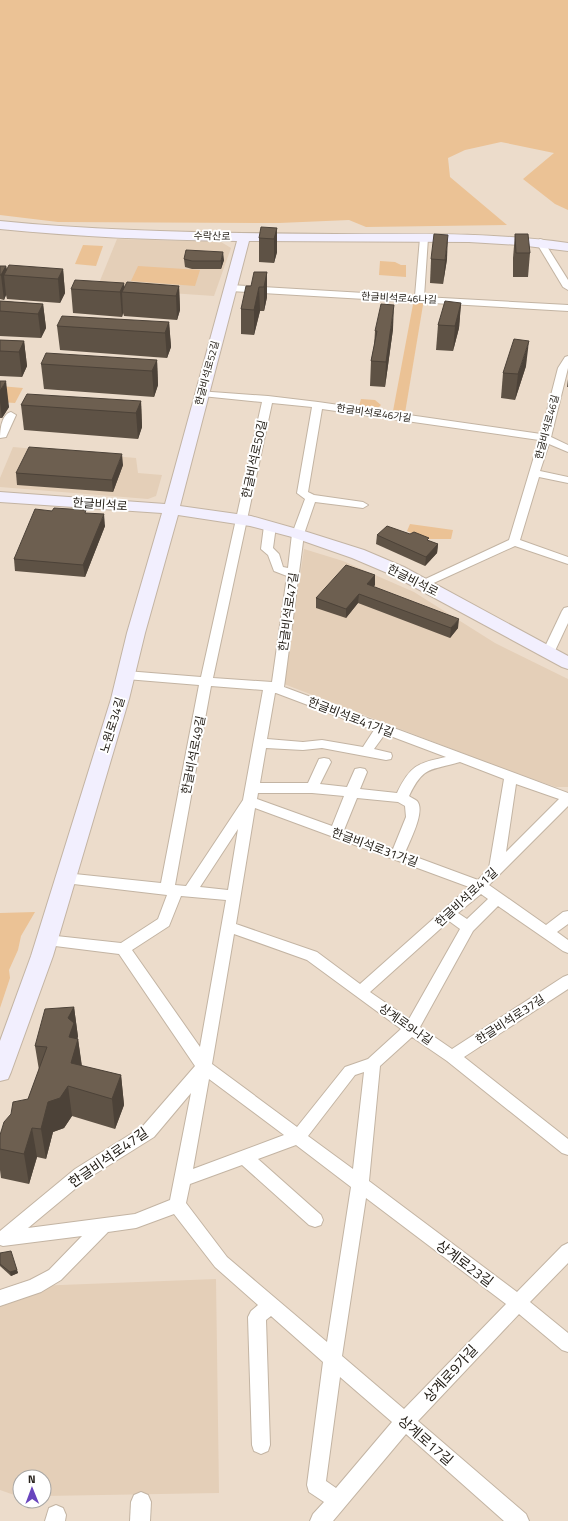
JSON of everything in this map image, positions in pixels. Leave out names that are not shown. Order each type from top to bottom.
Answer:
[{"type":"street","name":"수락산로","points":[[0,225],[52,231],[244,237],[424,238],[540,242],[568,247]]},
{"type":"street","name":"한글비석로52길","points":[[171,509],[244,237]]},
{"type":"street","points":[[419,299],[424,238]]},
{"type":"street","points":[[540,242],[568,287]]},
{"type":"street","name":"한글비석로46나길","points":[[230,288],[568,308]]},
{"type":"street","name":"한글비석로46길","points":[[514,542],[567,364]]},
{"type":"street","name":"한글비석로46가길","points":[[202,393],[318,405],[545,438],[568,449]]},
{"type":"street","name":"한글비석로50길","points":[[241,520],[268,399]]},
{"type":"street","points":[[318,405],[302,493],[311,498],[363,505]]},
{"type":"street","points":[[2,435],[11,415]]},
{"type":"street","name":"한글비석로46길","points":[[534,473],[568,480]]},
{"type":"street","name":"한글비석로","points":[[0,496],[171,509],[241,520],[298,534],[358,554],[398,571],[568,663]]},
{"type":"street","name":"한글비석로47길","points":[[2,1239],[136,1221],[177,1204],[183,1180],[204,1066],[260,743],[274,688],[293,574],[298,534],[311,498]]},
{"type":"street","name":"노원로34길","points":[[0,1072],[47,940],[120,699],[171,509]]},
{"type":"street","name":"한글비석로49길","points":[[178,891],[206,681],[241,520]]},
{"type":"street","points":[[270,526],[268,549],[273,554],[278,569],[293,574]]},
{"type":"street","points":[[423,584],[514,542],[568,561]]},
{"type":"street","points":[[548,653],[568,611]]},
{"type":"street","name":"한글비석로41가길","points":[[126,675],[274,688],[568,798]]},
{"type":"street","points":[[366,752],[382,728]]},
{"type":"street","points":[[260,743],[283,746],[322,744],[386,756]]},
{"type":"street","points":[[401,798],[408,784],[418,771],[430,765],[460,758]]},
{"type":"street","points":[[312,788],[324,762]]},
{"type":"street","points":[[336,833],[360,772]]},
{"type":"street","points":[[496,869],[511,776]]},
{"type":"street","points":[[251,795],[312,788],[401,798],[412,804],[413,817],[397,855]]},
{"type":"street","name":"한글비석로47길","points":[[123,949],[164,922],[178,891],[251,795]]},
{"type":"street","name":"한글비석로31가길","points":[[251,795],[336,833],[480,886],[568,947]]},
{"type":"street","name":"한글비석로41길","points":[[360,992],[480,886],[568,798]]},
{"type":"street","points":[[65,878],[234,896]]},
{"type":"street","points":[[183,1180],[298,1137],[350,1071],[373,1063],[412,1028],[468,927],[497,898]]},
{"type":"street","points":[[448,914],[468,927]]},
{"type":"street","points":[[547,932],[568,916]]},
{"type":"street","name":"상계로9나길","points":[[228,927],[312,956],[360,992],[452,1056],[568,1148]]},
{"type":"street","points":[[47,940],[123,949],[204,1066]]},
{"type":"street","name":"한글비석로37길","points":[[452,1056],[568,981]]},
{"type":"street","points":[[337,1500],[316,1485],[333,1358],[360,1184],[373,1063]]},
{"type":"street","name":"한글비석로47길","points":[[2,1239],[81,1174],[148,1132],[204,1066]]},
{"type":"street","name":"상계로23길","points":[[204,1066],[517,1302],[568,1344]]},
{"type":"street","points":[[244,1157],[315,1220]]},
{"type":"street","name":"상계로17길","points":[[177,1204],[221,1262],[519,1521]]},
{"type":"street","points":[[0,1298],[35,1286],[55,1275],[103,1226]]},
{"type":"street","name":"상계로9가길","points":[[320,1521],[405,1421],[517,1302],[568,1251]]},
{"type":"street","points":[[261,1446],[257,1317],[271,1305]]},
{"type":"shaded area","points":[[0,0],[568,0],[568,210],[555,204],[523,179],[554,153],[501,142],[465,150],[448,158],[450,177],[507,225],[366,227],[349,220],[279,223],[58,222],[0,215]]},
{"type":"shaded area","points":[[117,239],[221,242],[231,248],[214,296],[97,288]]},
{"type":"shaded area","points":[[83,245],[103,246],[96,266],[75,264]]},
{"type":"shaded area","points":[[380,261],[395,262],[401,265],[406,265],[406,277],[379,275]]},
{"type":"shaded area","points":[[138,266],[200,270],[195,286],[131,281]]},
{"type":"shaded area","points":[[414,299],[424,299],[405,413],[393,411]]},
{"type":"shaded area","points":[[0,386],[23,388],[15,403],[0,402]]},
{"type":"shaded area","points":[[361,399],[375,400],[381,405],[377,409],[359,406]]},
{"type":"shaded area","points":[[13,447],[136,458],[138,473],[162,475],[156,496],[148,499],[0,487],[0,478]]},
{"type":"shaded area","points":[[410,524],[453,530],[451,539],[423,539],[407,531]]},
{"type":"shaded area","points":[[304,549],[343,561],[414,592],[495,643],[568,679],[568,787],[556,787],[514,773],[284,684]]},
{"type":"shaded area","points":[[35,912],[21,936],[18,950],[9,970],[10,978],[0,1008],[0,913]]},
{"type":"shaded area","points":[[216,1279],[219,1493],[52,1496],[52,1469],[12,1469],[12,1494],[0,1490],[0,1298],[35,1286]]},
{"type":"building","points":[[261,227],[277,228],[274,239],[259,238]]},
{"type":"building","points":[[434,234],[448,235],[445,260],[431,259]]},
{"type":"building","points":[[515,234],[528,234],[530,253],[516,253]]},
{"type":"building","points":[[186,250],[223,252],[221,261],[192,261],[184,259]]},
{"type":"building","points":[[9,265],[63,269],[58,279],[4,275]]},
{"type":"building","points":[[0,266],[6,266],[1,275],[0,275]]},
{"type":"building","points":[[254,272],[267,272],[264,287],[259,287],[254,310],[241,309],[246,286],[251,286]]},
{"type":"building","points":[[75,280],[124,283],[120,292],[71,289]]},
{"type":"building","points":[[127,282],[179,286],[176,296],[122,292]]},
{"type":"building","points":[[0,301],[43,304],[38,314],[0,311]]},
{"type":"building","points":[[445,301],[461,303],[455,326],[438,325]]},
{"type":"building","points":[[381,304],[394,305],[386,362],[371,361],[377,331],[375,331]]},
{"type":"building","points":[[62,316],[169,322],[165,333],[57,326]]},
{"type":"building","points":[[514,339],[529,341],[518,374],[503,373]]},
{"type":"building","points":[[0,340],[24,341],[19,352],[0,351]]},
{"type":"building","points":[[46,353],[157,360],[152,371],[41,364]]},
{"type":"building","points":[[0,381],[6,381],[0,391]]},
{"type":"building","points":[[27,394],[141,401],[136,413],[21,405]]},
{"type":"building","points":[[29,447],[122,454],[112,480],[16,473]]},
{"type":"building","points":[[54,508],[86,510],[85,513],[104,514],[83,565],[14,559],[35,509],[52,511]]},
{"type":"building","points":[[387,526],[410,534],[414,532],[429,538],[427,540],[438,544],[426,557],[377,535]]},
{"type":"building","points":[[346,565],[375,575],[367,584],[459,619],[451,628],[359,594],[346,609],[316,598]]},
{"type":"building","points":[[74,1007],[68,1018],[74,1023],[69,1037],[78,1039],[71,1063],[121,1075],[112,1099],[68,1086],[60,1098],[48,1102],[41,1129],[32,1128],[24,1154],[0,1149],[0,1135],[4,1122],[11,1114],[13,1102],[28,1099],[47,1047],[35,1046],[45,1009]]},
{"type":"building","points":[[11,1251],[17,1270],[10,1272],[0,1264],[0,1253]]}]
